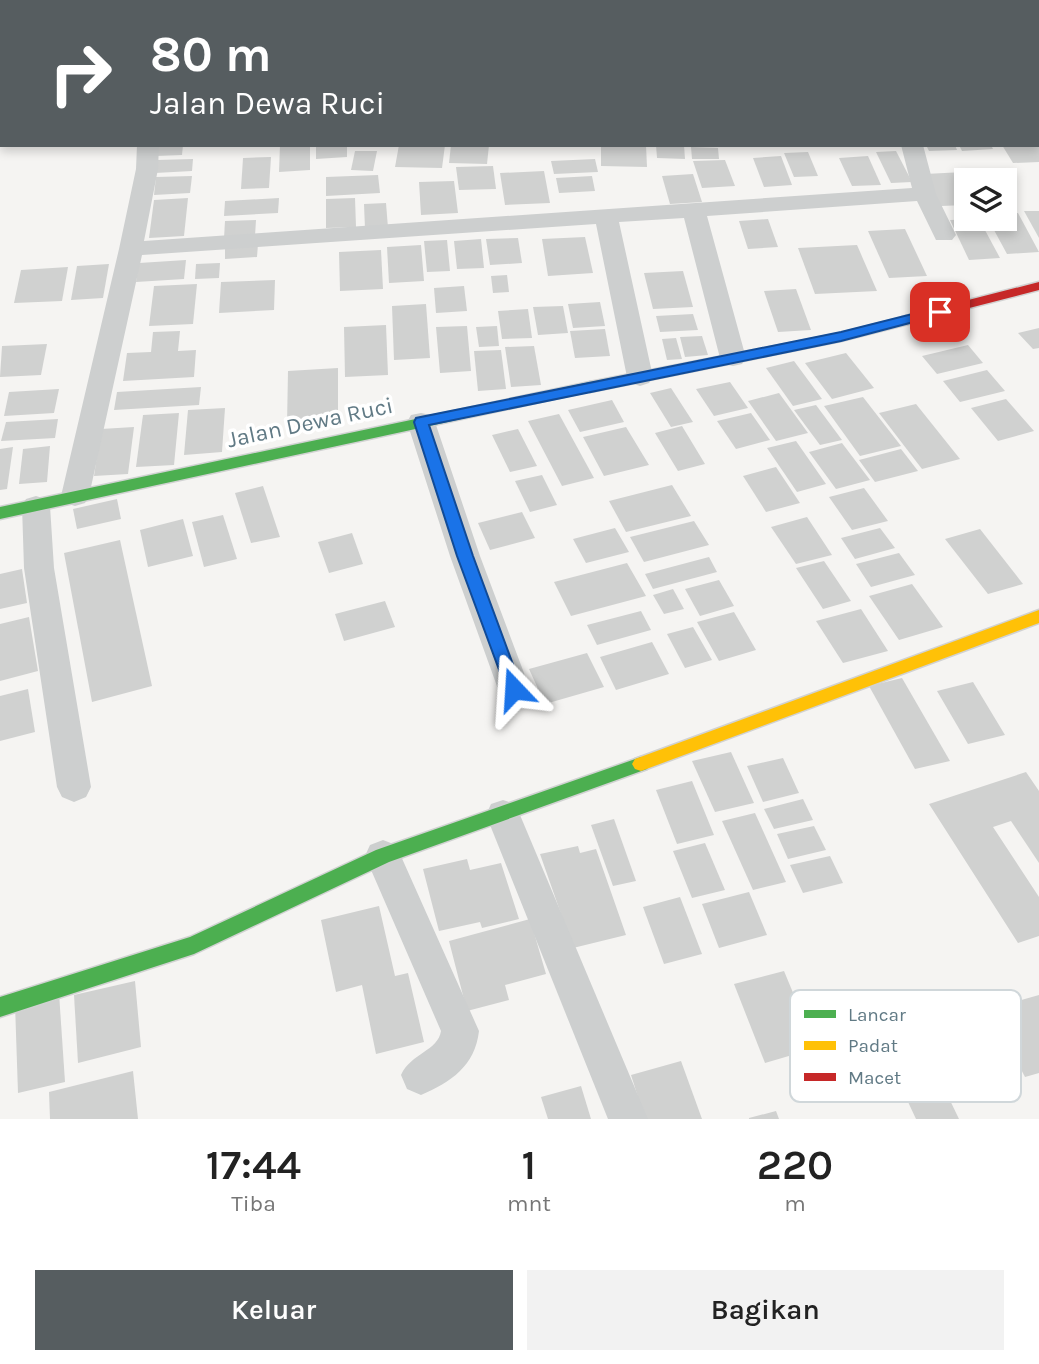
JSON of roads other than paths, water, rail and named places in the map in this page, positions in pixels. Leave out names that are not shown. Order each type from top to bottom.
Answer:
[{"type":"street","points":[[75,496],[131,249],[147,169],[148,147]]},
{"type":"street","points":[[913,147],[925,194],[944,235]]},
{"type":"street","points":[[131,249],[925,194]]},
{"type":"street","points":[[694,211],[733,358]]},
{"type":"street","points":[[606,217],[639,377]]},
{"type":"street","name":"Jalan Dewa Ruci","points":[[0,513],[421,422],[841,337],[1039,286]]},
{"type":"street","points":[[421,422],[465,556],[514,689]]},
{"type":"street","points":[[36,506],[39,568],[74,787]]},
{"type":"street","points":[[0,1007],[194,946],[383,856],[503,815],[1039,616]]},
{"type":"street","points":[[503,815],[628,1119]]},
{"type":"street","points":[[383,856],[460,1031],[460,1044],[452,1056],[421,1075]]}]
